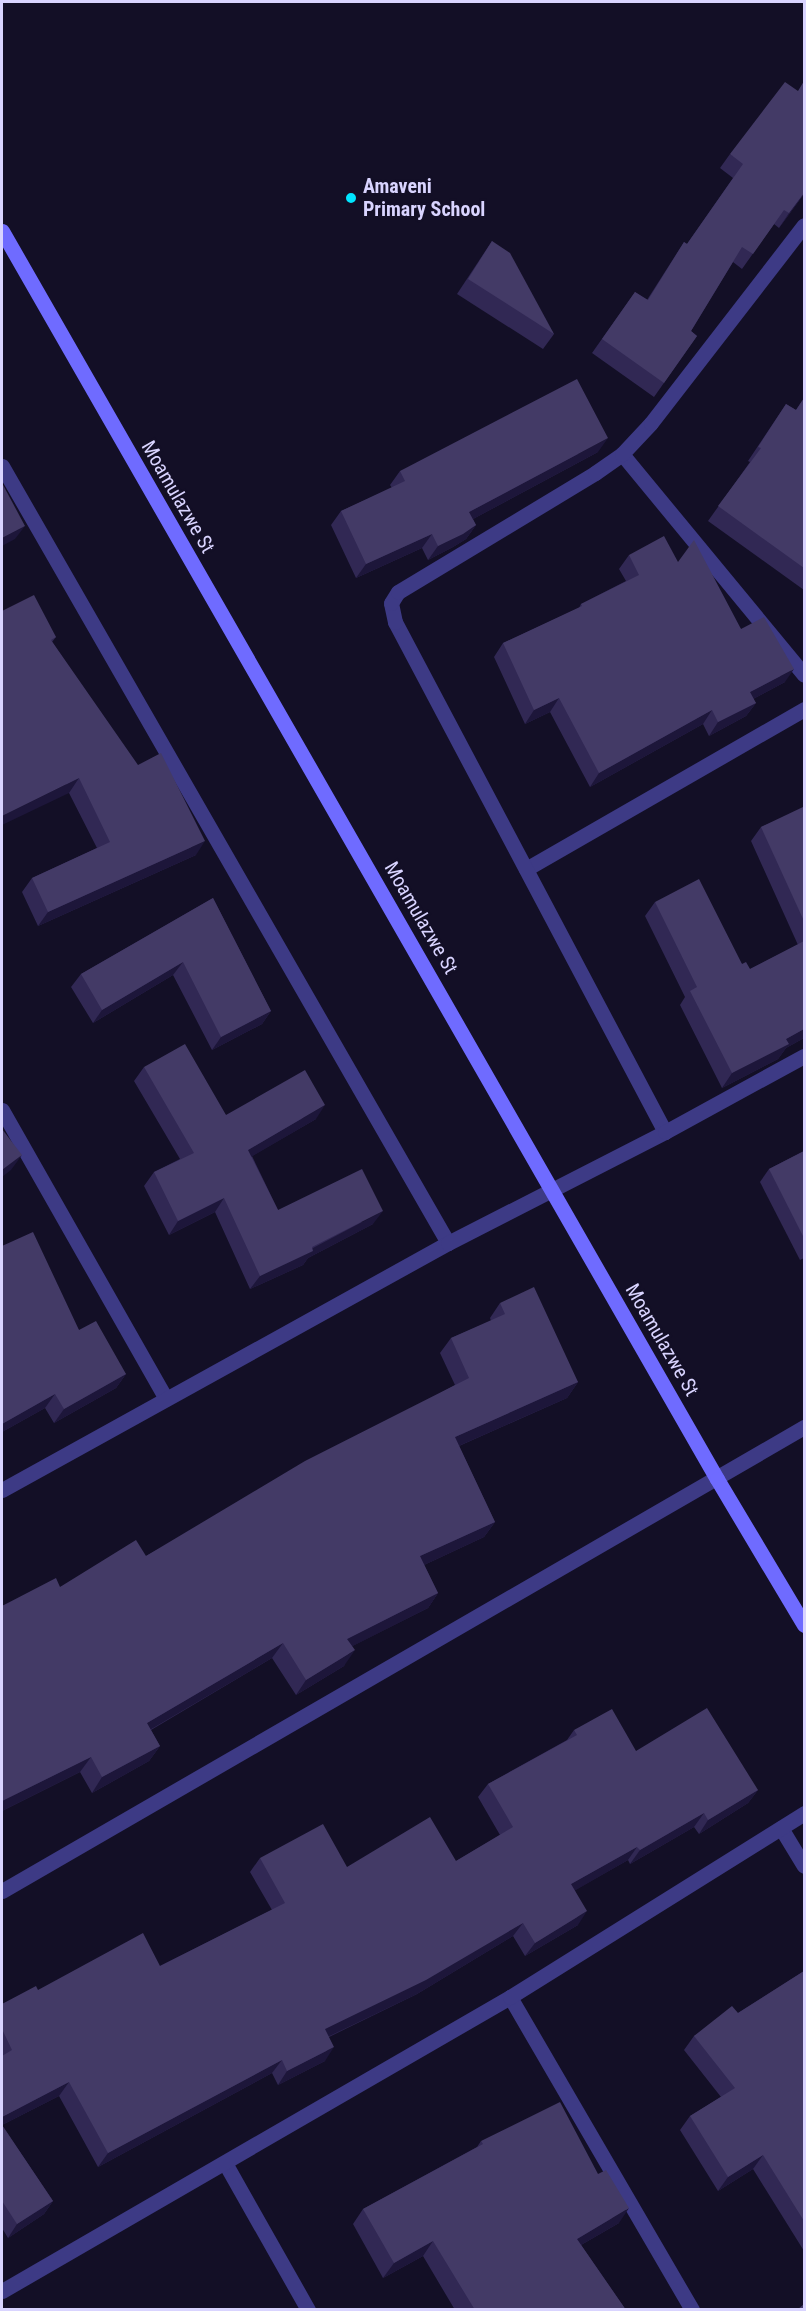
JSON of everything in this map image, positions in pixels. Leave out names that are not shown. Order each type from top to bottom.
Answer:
[{"type":"street","points":[[665,1132],[394,622],[391,603],[398,592],[595,473],[622,454],[651,423],[804,225]]},
{"type":"street","name":"Moamulazwe St","points":[[2,231],[717,1479],[804,1625]]},
{"type":"street","points":[[622,454],[804,675]]},
{"type":"street","points":[[2,466],[448,1243]]},
{"type":"street","points":[[526,869],[804,709]]},
{"type":"street","points":[[2,1490],[448,1243],[665,1132],[804,1056]]},
{"type":"street","points":[[2,1110],[166,1399]]},
{"type":"street","points":[[2,1891],[804,1427]]},
{"type":"street","points":[[2,2291],[510,1997],[804,1813]]},
{"type":"street","points":[[781,1828],[804,1866]]},
{"type":"street","points":[[510,1997],[692,2310]]},
{"type":"street","points":[[225,2163],[308,2310]]},
{"type":"building","points":[[804,81],[804,193],[789,213],[784,210],[753,254],[742,247],[691,331],[697,336],[664,383],[602,339],[635,292],[648,300],[684,242],[687,244],[743,164],[730,154],[785,82],[798,91]]},
{"type":"building","points":[[492,241],[510,253],[554,334],[468,279]]},
{"type":"building","points":[[577,379],[608,438],[469,512],[476,525],[463,534],[438,546],[432,534],[366,564],[341,511],[405,481],[400,471]]},
{"type":"building","points":[[804,398],[804,568],[718,506],[761,448],[758,447],[786,404],[796,410]]},
{"type":"building","points":[[2,483],[25,526],[2,538]]},
{"type":"building","points":[[664,536],[678,562],[694,540],[741,629],[764,617],[794,669],[750,692],[756,703],[718,722],[712,710],[599,773],[559,698],[534,710],[503,643],[582,606],[581,604],[639,575],[629,555]]},
{"type":"building","points":[[34,595],[56,637],[51,640],[138,765],[161,753],[205,841],[48,912],[32,878],[110,842],[79,778],[2,816],[2,611]]},
{"type":"building","points":[[803,807],[804,809],[804,921],[761,827]]},
{"type":"building","points":[[699,879],[742,964],[746,962],[750,969],[804,941],[804,1029],[786,1039],[789,1044],[732,1073],[690,991],[697,987],[655,902]]},
{"type":"building","points":[[213,898],[271,1011],[221,1037],[183,962],[102,1010],[81,974]]},
{"type":"building","points":[[185,1044],[226,1115],[305,1070],[325,1105],[248,1150],[278,1210],[362,1169],[383,1211],[312,1247],[313,1251],[260,1276],[224,1198],[178,1221],[154,1172],[194,1153],[144,1067]]},
{"type":"building","points":[[2,1129],[22,1155],[2,1170]]},
{"type":"building","points":[[804,1151],[804,1238],[769,1169]]},
{"type":"building","points":[[33,1232],[79,1330],[96,1321],[126,1374],[64,1409],[55,1394],[2,1424],[2,1246]]},
{"type":"building","points":[[534,1287],[578,1382],[455,1437],[495,1522],[420,1556],[438,1593],[347,1639],[355,1650],[306,1680],[283,1643],[147,1723],[160,1746],[102,1777],[91,1757],[2,1801],[2,1606],[56,1578],[60,1587],[136,1540],[146,1556],[305,1461],[469,1378],[451,1338],[505,1314],[500,1303]]},
{"type":"building","points":[[707,1708],[758,1790],[708,1820],[704,1813],[640,1850],[637,1847],[571,1884],[587,1911],[535,1943],[523,1923],[426,1980],[325,2029],[334,2047],[287,2071],[282,2060],[108,2153],[69,2082],[2,2117],[2,2056],[12,2050],[2,2029],[2,2004],[36,1986],[38,1990],[143,1933],[160,1966],[285,1903],[260,1858],[323,1824],[347,1867],[430,1817],[456,1861],[513,1827],[488,1784],[577,1735],[574,1730],[612,1709],[636,1751]]},
{"type":"building","points":[[804,1971],[804,2221],[763,2155],[728,2177],[690,2116],[735,2088],[694,2036],[732,2006],[738,2013]]},
{"type":"building","points":[[560,2102],[598,2174],[606,2170],[629,2208],[577,2239],[626,2310],[475,2310],[433,2241],[394,2263],[363,2209],[483,2144],[481,2141]]},
{"type":"building","points":[[2,2125],[53,2201],[17,2224],[2,2201]]},
{"type":"place","name":"Amaveni Primary School","points":[[351,198]]}]
